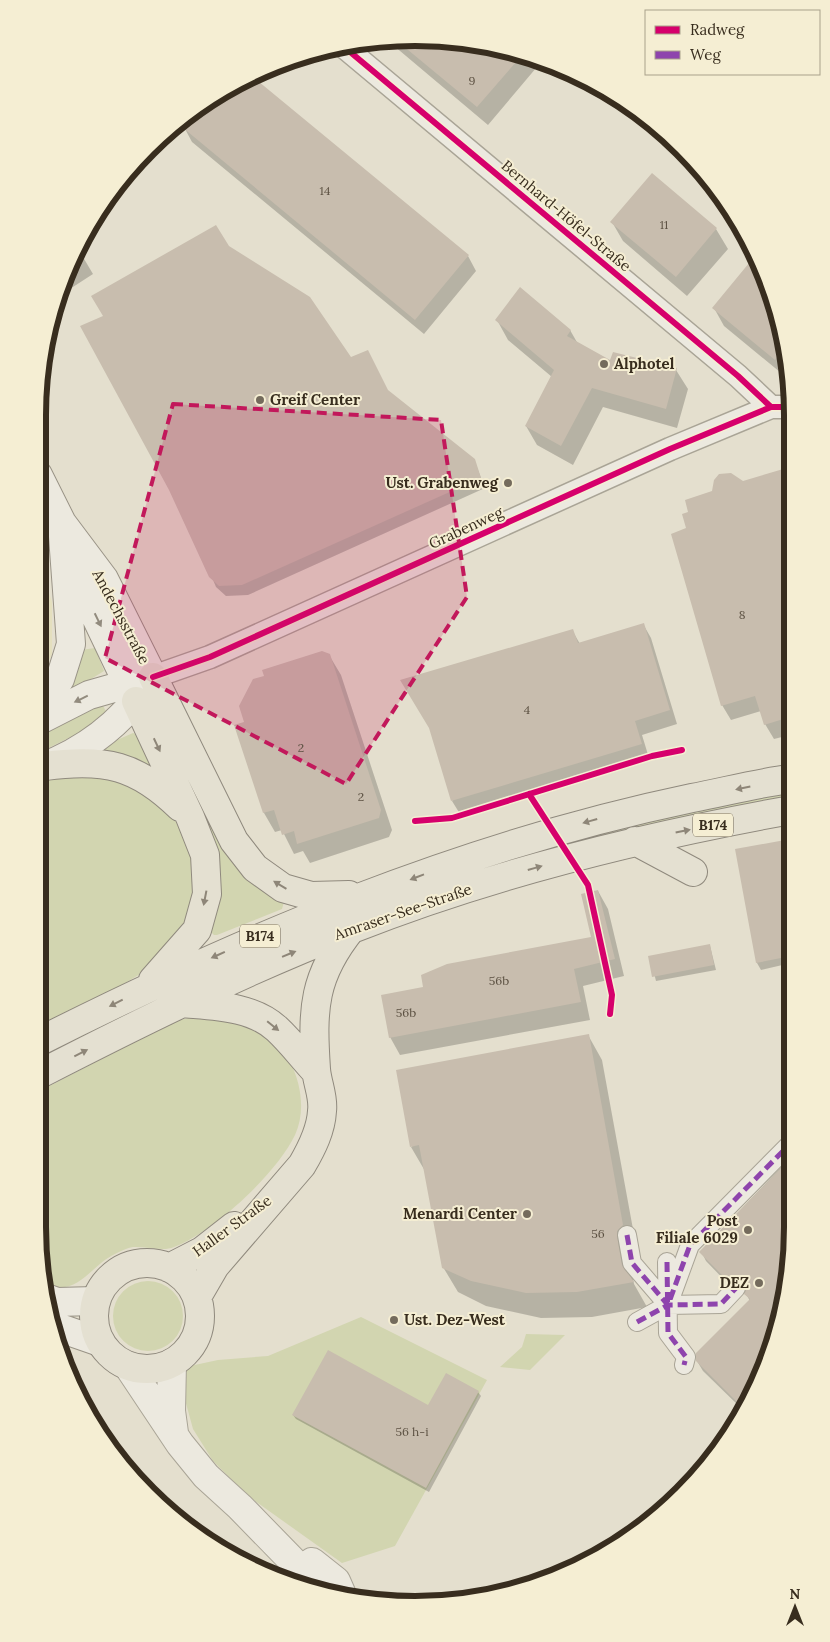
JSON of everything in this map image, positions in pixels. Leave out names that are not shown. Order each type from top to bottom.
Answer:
[{"type":"main road","name":"Andechsstraße","points":[[46,491],[62,522],[104,579],[139,687]]},
{"type":"main road","name":"Andechsstraße","points":[[62,522],[80,584],[115,657],[131,671],[139,687]]},
{"type":"main road","points":[[46,697],[60,678],[71,644],[62,522]]},
{"type":"main road","points":[[46,717],[89,695],[139,687]]},
{"type":"main road","points":[[46,764],[105,733],[124,716],[139,687]]},
{"type":"main road","points":[[139,687],[205,855],[207,894],[197,930],[145,988]]},
{"type":"main road","points":[[139,687],[234,841],[255,868],[283,888],[311,896],[377,892]]},
{"type":"main road","points":[[46,766],[64,764],[108,765],[134,772],[160,788],[190,817]]},
{"type":"main road","name":"Amraser-See-Straße","points":[[46,1038],[145,988],[265,934],[457,861],[597,819],[784,780]]},
{"type":"main road","name":"Amraser-See-Straße","points":[[46,1071],[180,1002],[352,928],[416,905],[532,868],[635,840],[784,811]]},
{"type":"main road","points":[[635,840],[693,872]]},
{"type":"main road","points":[[281,1190],[302,1164],[314,1145],[322,1111],[316,1072],[314,1018],[317,990],[336,948],[352,928]]},
{"type":"main road","points":[[180,1002],[229,1008],[257,1016],[277,1029],[316,1072]]},
{"type":"main road","name":"Haller Straße","points":[[169,1268],[202,1251],[281,1190]]},
{"type":"main road","name":"Haller Straße","points":[[196,1296],[215,1266],[281,1190]]},
{"type":"main road","points":[[128,1366],[143,1369],[158,1368],[172,1363],[187,1351],[197,1335],[200,1309],[196,1296],[185,1279],[169,1268],[151,1263],[133,1264],[116,1272],[104,1285],[96,1301],[93,1315],[95,1329],[100,1342],[108,1352],[128,1366],[174,1435],[206,1476],[240,1507],[312,1581]]},
{"type":"main road","points":[[53,1300],[57,1302],[96,1301]]},
{"type":"main road","points":[[61,1328],[100,1342]]},
{"type":"main road","points":[[172,1363],[171,1411],[174,1435]]},
{"type":"main road","points":[[240,1507],[336,1581],[339,1588]]},
{"type":"street","name":"Bernhard-Höfel-Straße","points":[[350,52],[738,376],[780,407]]},
{"type":"street","name":"Grabenweg","points":[[139,687],[670,449],[780,407]]},
{"type":"street","points":[[668,1305],[690,1244],[784,1150]]},
{"type":"street","points":[[627,1235],[632,1263],[668,1305]]},
{"type":"street","points":[[667,1262],[668,1333],[686,1357],[684,1365]]},
{"type":"street","points":[[637,1322],[668,1305],[721,1304],[736,1288]]},
{"type":"highlighted area","points":[[173,404],[441,420],[467,597],[346,784],[105,658]]},
{"type":"shaded area","points":[[46,584],[52,602],[52,654],[46,666]]},
{"type":"green space","points":[[95,648],[104,671],[70,692],[68,687],[81,650]]},
{"type":"green space","points":[[102,704],[108,715],[87,729],[46,749],[46,733],[77,714]]},
{"type":"green space","points":[[133,733],[136,734],[154,768],[103,757],[101,747]]},
{"type":"green space","points":[[175,745],[284,902],[282,909],[217,935],[211,932],[221,887],[217,851],[195,798],[168,748]]},
{"type":"green space","points":[[64,776],[115,776],[177,816],[198,870],[190,923],[150,968],[122,985],[46,1023],[46,780]]},
{"type":"green space","points":[[784,792],[784,799],[242,961],[158,999],[46,1055],[46,1050],[154,996],[438,880],[619,827]]},
{"type":"green space","points":[[205,1014],[258,1028],[274,1039],[291,1064],[297,1078],[301,1107],[295,1135],[274,1166],[259,1183],[243,1200],[207,1229],[170,1248],[128,1248],[107,1259],[77,1283],[58,1288],[51,1287],[46,1227],[46,1088],[172,1022]]},
{"type":"green space","points":[[148,1281],[161,1284],[173,1291],[180,1303],[183,1316],[180,1329],[173,1341],[161,1348],[148,1351],[135,1348],[123,1341],[116,1329],[113,1316],[116,1303],[123,1291],[135,1284]]},
{"type":"green space","points":[[361,1317],[487,1380],[395,1546],[342,1563],[248,1496],[213,1461],[193,1429],[184,1396],[183,1374],[190,1366],[218,1360],[268,1356]]},
{"type":"green space","points":[[526,1334],[565,1335],[530,1370],[500,1367],[522,1347]]},
{"type":"building","points":[[404,46],[463,49],[517,61],[477,107]]},
{"type":"building","points":[[258,81],[469,255],[415,320],[184,128],[210,108]]},
{"type":"building","points":[[652,173],[717,228],[676,277],[610,222]]},
{"type":"building","name":"Greif Center","points":[[216,225],[229,246],[310,297],[351,357],[368,350],[388,390],[475,459],[481,478],[242,585],[219,586],[209,577],[169,490],[80,326],[103,316],[91,296]]},
{"type":"building","points":[[750,261],[764,296],[779,355],[775,360],[712,308]]},
{"type":"building","name":"Alphotel","points":[[520,287],[571,330],[567,336],[610,360],[613,352],[677,368],[666,409],[592,388],[561,446],[525,426],[554,370],[495,320]]},
{"type":"building","points":[[784,469],[784,719],[764,725],[755,696],[721,706],[671,534],[686,528],[682,514],[688,512],[685,500],[712,491],[714,480],[719,474],[731,473],[743,481]]},
{"type":"building","points":[[644,623],[670,710],[635,721],[642,744],[451,801],[429,728],[400,680],[573,629],[578,643]]},
{"type":"building","points":[[322,651],[330,654],[381,810],[379,818],[297,844],[294,831],[282,835],[274,810],[263,813],[234,725],[244,722],[239,706],[253,679],[264,676],[262,670]]},
{"type":"building","points":[[784,840],[784,957],[756,963],[735,849]]},
{"type":"building","points":[[598,890],[615,959],[574,969],[581,1002],[389,1038],[381,995],[423,987],[421,975],[447,964],[591,937],[581,894]]},
{"type":"building","points":[[710,944],[714,965],[652,977],[648,956]]},
{"type":"building","name":"Menardi Center","points":[[589,1034],[623,1225],[617,1231],[622,1265],[634,1282],[577,1292],[526,1293],[471,1281],[442,1268],[419,1145],[410,1147],[396,1070]]},
{"type":"building","name":"DEZ","points":[[784,1165],[783,1251],[777,1299],[756,1368],[738,1403],[696,1361],[696,1353],[750,1299],[744,1294],[746,1285],[738,1278],[728,1281],[699,1252]]},
{"type":"building","points":[[328,1350],[428,1405],[446,1373],[479,1391],[426,1488],[292,1415]]},
{"type":"marked path","points":[[627,1235],[632,1263],[668,1305],[690,1245],[784,1150]]},
{"type":"marked path","points":[[667,1262],[668,1333],[686,1357],[684,1365]]},
{"type":"marked path","points":[[637,1322],[668,1305],[721,1304],[736,1288]]},
{"type":"cycle path","points":[[350,52],[738,376],[771,407]]},
{"type":"cycle path","points":[[153,677],[210,657],[670,449],[771,407],[784,407]]},
{"type":"cycle path","points":[[415,821],[452,818],[652,756],[682,750]]},
{"type":"cycle path","points":[[529,794],[588,885],[612,995],[610,1014]]},
{"type":"place","name":"Alphotel","points":[[604,364]]},
{"type":"place","name":"Greif Center","points":[[260,400]]},
{"type":"place","name":"Ust. Grabenweg","points":[[508,483]]},
{"type":"place","name":"Menardi Center","points":[[527,1214]]},
{"type":"place","name":"Post Filiale 6029","points":[[748,1230]]},
{"type":"place","name":"DEZ","points":[[759,1283]]},
{"type":"place","name":"Ust. Dez-West","points":[[394,1320]]}]
